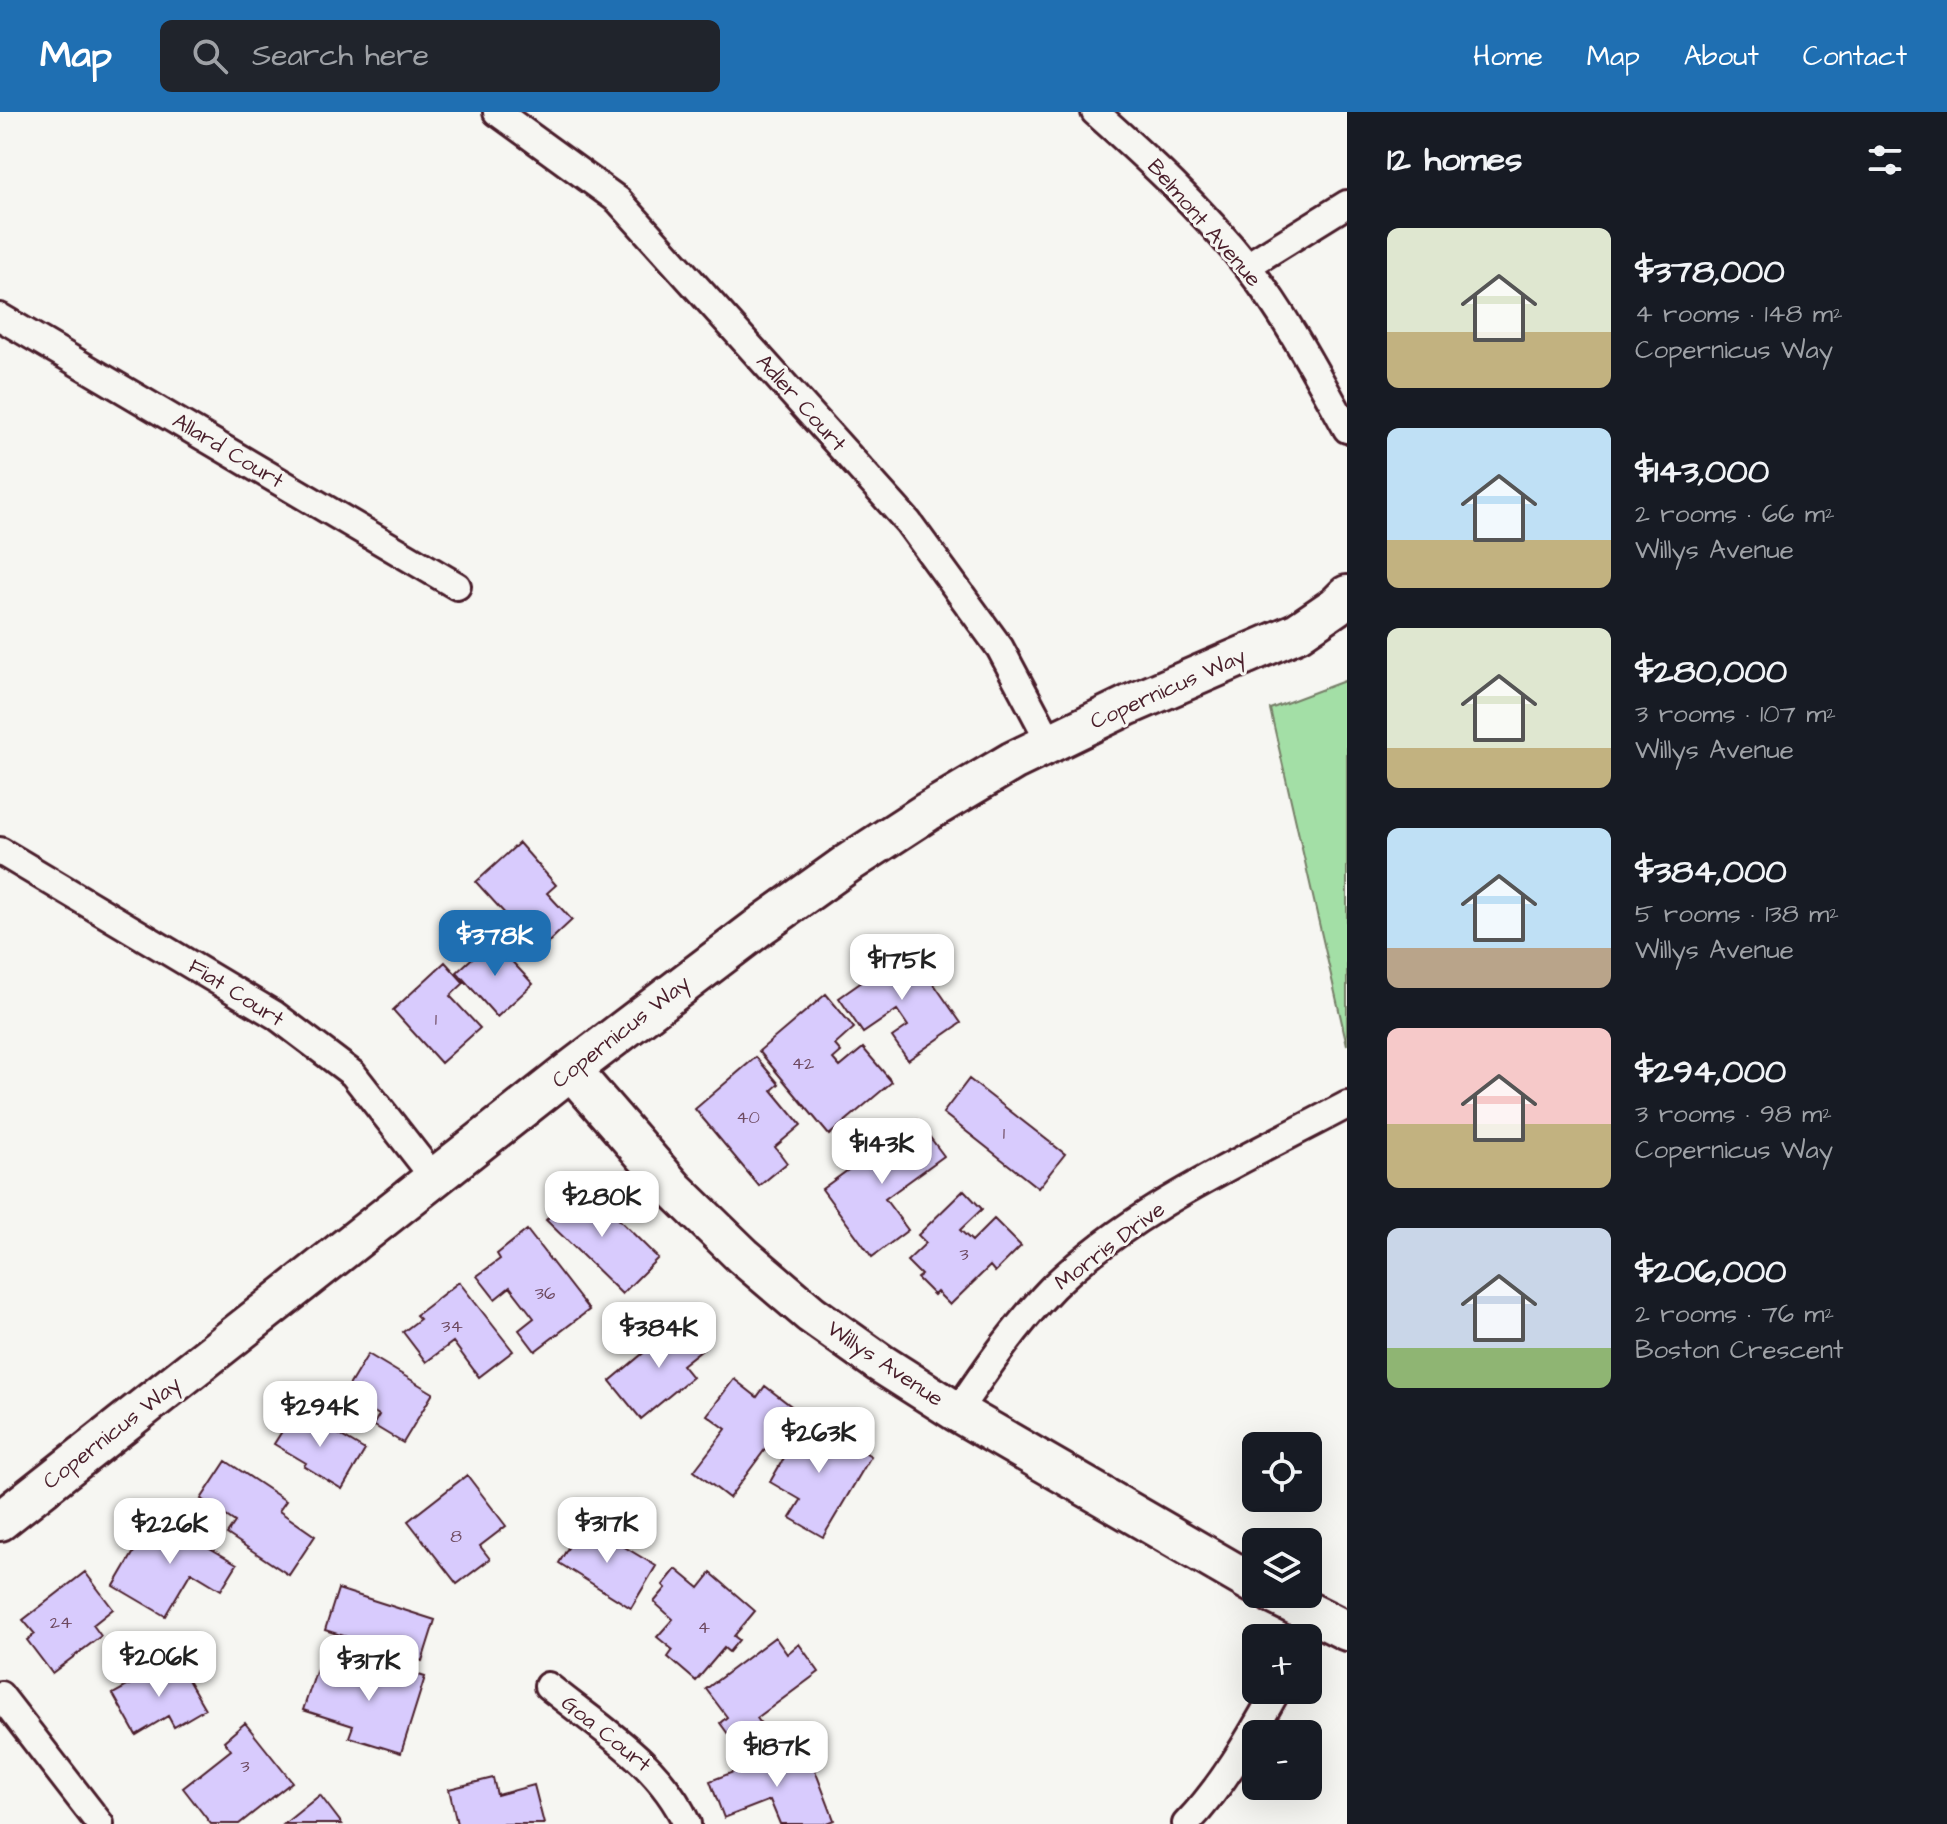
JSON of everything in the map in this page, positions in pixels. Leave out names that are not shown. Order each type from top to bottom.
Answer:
[{"type":"street","name":"Adler Court","points":[[497,112],[618,200],[908,522],[1000,648],[1050,742]]},
{"type":"street","name":"Belmont Avenue","points":[[1095,112],[1156,166],[1247,266],[1305,354],[1347,429]]},
{"type":"street","points":[[1247,266],[1347,204]]},
{"type":"street","name":"Allard Court","points":[[0,317],[457,586]]},
{"type":"street","name":"Copernicus Way","points":[[0,1521],[571,1070],[727,950],[847,864],[927,812],[1050,742],[1298,632],[1347,595]]},
{"type":"street","name":"Copernicus Way","points":[[1298,632],[1347,625]]},
{"type":"street","name":"Fiat Court","points":[[0,851],[286,1023],[353,1074],[435,1179]]},
{"type":"street","name":"Willys Avenue","points":[[571,1070],[675,1190],[766,1276],[847,1340],[957,1412],[1242,1577]]},
{"type":"street","name":"Morris Drive","points":[[957,1412],[992,1359],[1025,1319],[1054,1287],[1110,1240],[1176,1196],[1347,1105]]},
{"type":"street","points":[[1293,1608],[1324,1629]]},
{"type":"street","name":"Goa Court","points":[[548,1686],[655,1772],[678,1804],[687,1824]]},
{"type":"street","points":[[0,1695],[100,1824]]},
{"type":"street","points":[[1186,1824],[1199,1811],[1232,1764],[1268,1704]]},
{"type":"green space","points":[[1347,680],[1347,1045],[1270,709]]},
{"type":"building","points":[[519,843],[556,885],[547,893],[572,920],[539,951],[476,882]]},
{"type":"building","points":[[492,940],[533,984],[497,1017],[457,972]]},
{"type":"building","points":[[904,941],[961,1023],[908,1060],[892,1037],[908,1026],[897,1010],[863,1033],[839,998],[886,965],[881,957]]},
{"type":"building","points":[[445,962],[464,983],[450,996],[480,1028],[441,1063],[393,1010]]},
{"type":"building","points":[[826,994],[854,1028],[835,1045],[841,1052],[833,1059],[840,1067],[863,1048],[892,1082],[829,1135],[759,1051]]},
{"type":"building","points":[[756,1057],[779,1084],[772,1090],[801,1125],[775,1147],[787,1163],[759,1186],[695,1109]]},
{"type":"building","points":[[969,1079],[1065,1154],[1038,1188],[943,1113]]},
{"type":"building","points":[[917,1120],[944,1156],[885,1199],[908,1230],[872,1257],[822,1189]]},
{"type":"building","points":[[582,1183],[658,1258],[622,1294],[546,1220]]},
{"type":"building","points":[[964,1190],[982,1209],[960,1230],[972,1241],[994,1219],[1021,1246],[995,1272],[990,1266],[950,1305],[917,1278],[921,1275],[907,1261],[926,1243],[918,1235]]},
{"type":"building","points":[[527,1230],[589,1310],[535,1351],[519,1330],[534,1318],[510,1287],[495,1299],[477,1276],[500,1259],[497,1254]]},
{"type":"building","points":[[459,1282],[513,1351],[479,1377],[453,1342],[426,1362],[403,1332],[420,1319],[416,1315]]},
{"type":"building","points":[[684,1319],[706,1346],[682,1365],[692,1377],[641,1419],[610,1381]]},
{"type":"building","points":[[368,1354],[433,1393],[403,1443],[373,1425],[379,1415],[344,1394]]},
{"type":"building","points":[[734,1379],[757,1397],[765,1386],[795,1409],[729,1498],[694,1471],[726,1429],[707,1415]]},
{"type":"building","points":[[296,1409],[365,1450],[342,1489],[274,1444]]},
{"type":"building","points":[[807,1418],[871,1456],[823,1537],[790,1518],[801,1500],[770,1482]]},
{"type":"building","points":[[226,1461],[286,1501],[279,1511],[315,1536],[289,1575],[227,1534],[235,1522],[201,1499]]},
{"type":"building","points":[[467,1475],[506,1526],[480,1546],[490,1559],[457,1584],[408,1521]]},
{"type":"building","points":[[155,1516],[237,1564],[221,1590],[191,1572],[165,1616],[114,1586]]},
{"type":"building","points":[[583,1522],[656,1566],[631,1608],[559,1563]]},
{"type":"building","points":[[676,1569],[699,1588],[711,1573],[755,1611],[734,1636],[739,1640],[729,1652],[724,1648],[696,1681],[668,1657],[673,1650],[657,1637],[673,1619],[654,1602]]},
{"type":"building","points":[[85,1572],[113,1609],[93,1625],[101,1636],[52,1673],[27,1640],[35,1634],[23,1620]]},
{"type":"building","points":[[338,1589],[435,1620],[422,1661],[325,1630]]},
{"type":"building","points":[[775,1637],[787,1654],[799,1644],[819,1672],[757,1718],[770,1737],[744,1756],[720,1723],[727,1717],[706,1689]]},
{"type":"building","points":[[176,1659],[205,1709],[174,1727],[168,1716],[136,1735],[113,1694]]},
{"type":"building","points":[[374,1661],[425,1677],[401,1753],[349,1737],[353,1726],[303,1710],[318,1666],[367,1682]]},
{"type":"building","points":[[245,1723],[292,1782],[239,1824],[211,1824],[183,1788],[231,1750],[224,1741]]},
{"type":"building","points":[[805,1744],[834,1820],[824,1824],[780,1824],[770,1800],[724,1818],[710,1781]]},
{"type":"building","points":[[493,1778],[497,1795],[534,1785],[544,1824],[457,1824],[449,1789]]},
{"type":"building","points":[[320,1795],[342,1824],[284,1824]]}]
